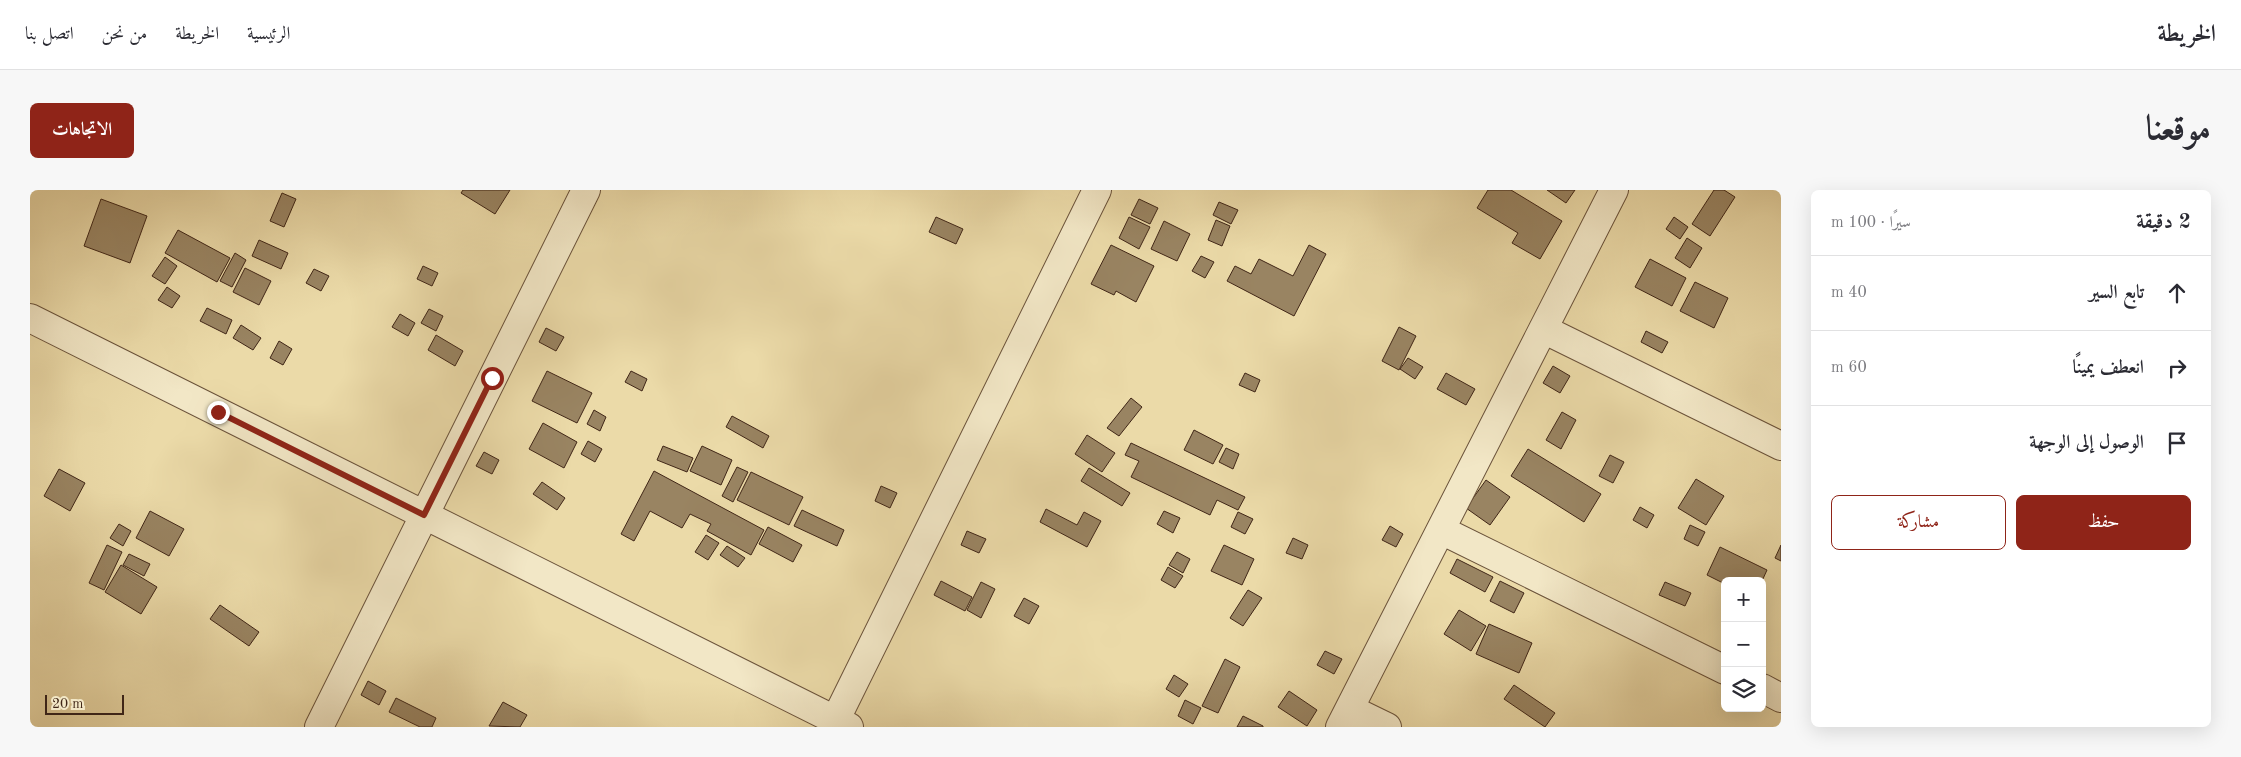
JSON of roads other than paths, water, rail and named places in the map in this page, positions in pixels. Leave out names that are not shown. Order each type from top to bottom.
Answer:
[{"type":"street","points":[[319,727],[586,190]]},
{"type":"street","points":[[30,318],[839,725],[1097,190]]},
{"type":"street","points":[[1387,727],[1345,718],[1614,190]]},
{"type":"street","points":[[1544,329],[1781,446]]},
{"type":"street","points":[[1441,530],[1721,668]]},
{"type":"street","points":[[1766,690],[1781,698]]}]
